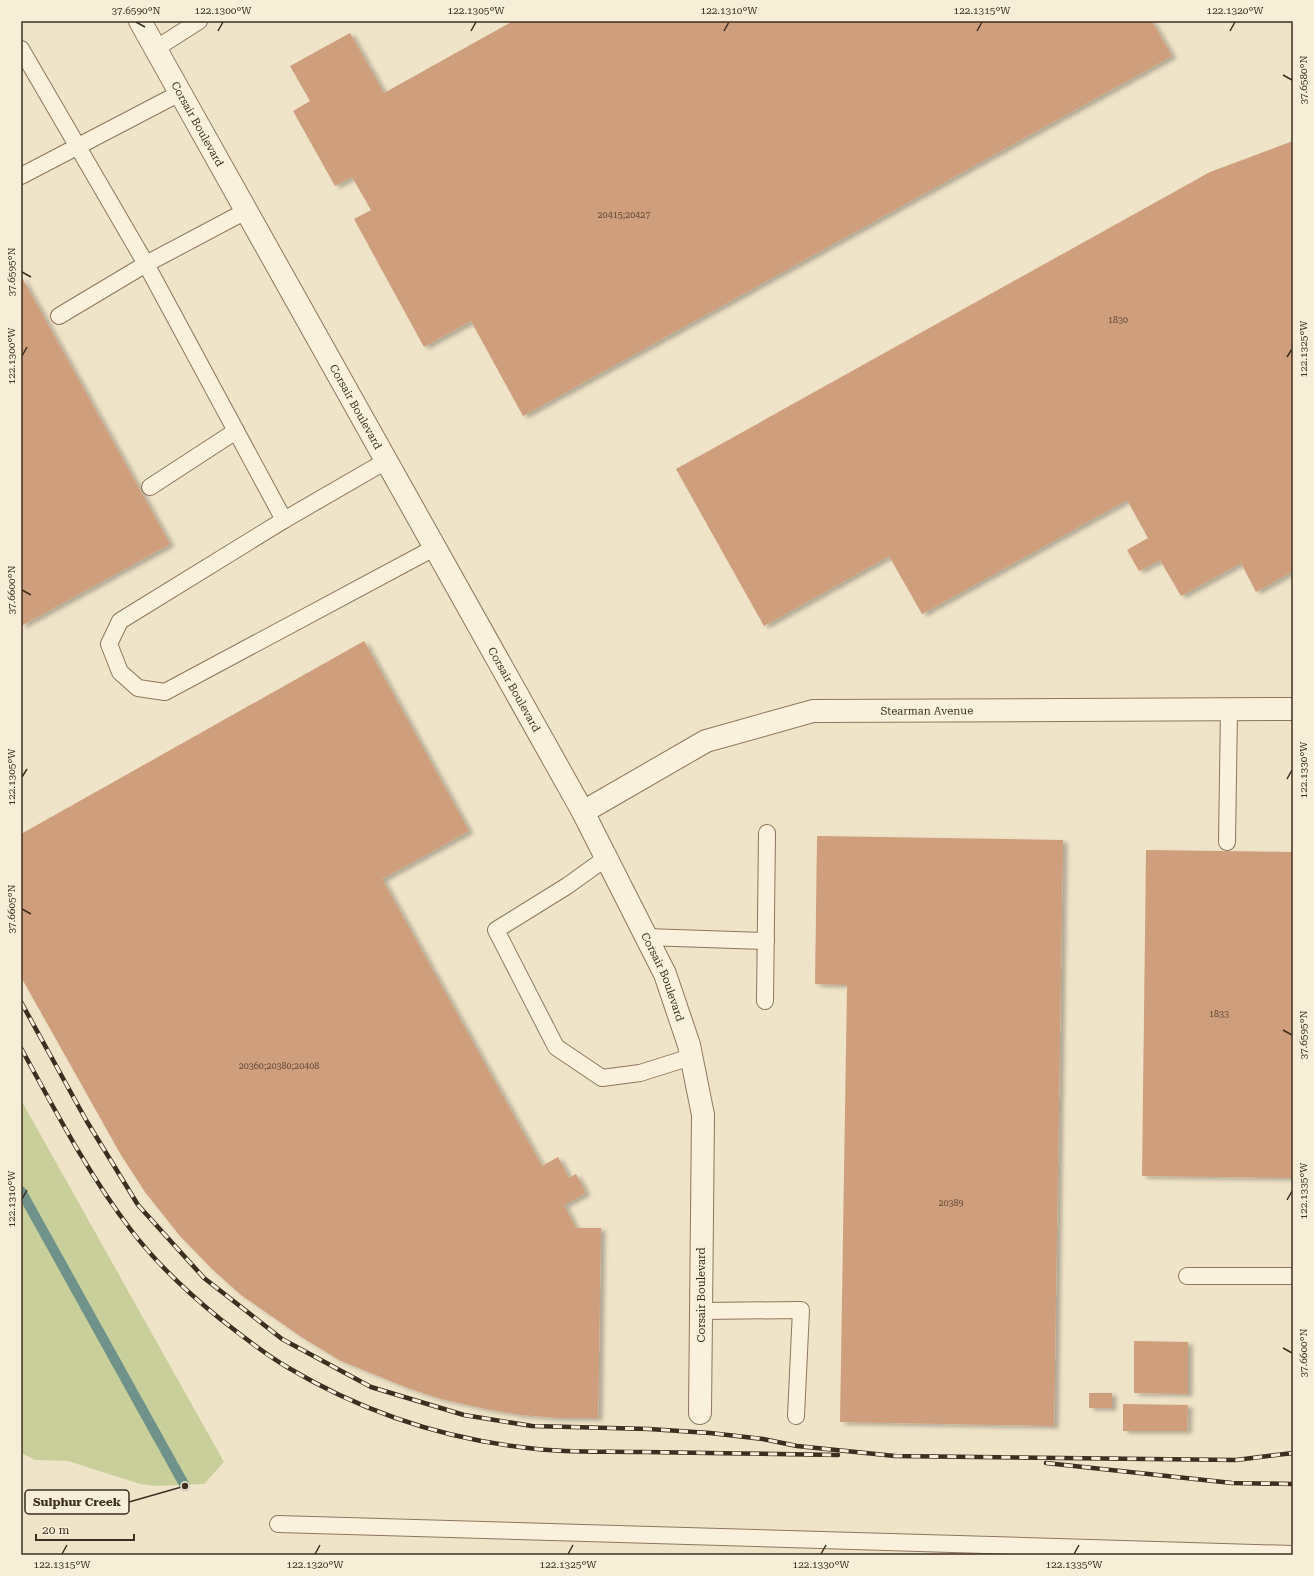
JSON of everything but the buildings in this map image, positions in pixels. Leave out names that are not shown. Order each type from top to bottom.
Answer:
[{"type":"street","name":"Corsair Boulevard","points":[[140,21],[582,812],[665,974],[689,1045],[702,1115],[700,1413]]},
{"type":"street","name":"Stearman Avenue","points":[[582,812],[706,742],[812,711],[1293,709]]},
{"type":"lane","points":[[155,49],[199,21]]},
{"type":"lane","points":[[21,49],[146,264],[284,520]]},
{"type":"lane","points":[[21,176],[180,93]]},
{"type":"lane","points":[[59,316],[146,264],[246,211]]},
{"type":"lane","points":[[150,487],[236,431]]},
{"type":"lane","points":[[386,462],[284,520],[120,621],[109,644],[120,672],[138,688],[165,692],[434,548]]},
{"type":"lane","points":[[1227,842],[1229,709]]},
{"type":"lane","points":[[765,1001],[767,833]]},
{"type":"lane","points":[[606,858],[566,886],[496,930],[556,1047],[602,1078],[640,1073],[691,1057]]},
{"type":"lane","points":[[646,937],[766,941]]},
{"type":"lane","points":[[1187,1276],[1293,1276]]},
{"type":"lane","points":[[701,1311],[801,1310],[796,1416]]},
{"type":"lane","points":[[278,1524],[1293,1554]]},
{"type":"green space","points":[[21,1100],[224,1462],[204,1484],[156,1486],[140,1484],[68,1461],[35,1460],[21,1453]]},
{"type":"waterway","points":[[21,1191],[185,1486]]},
{"type":"railway","points":[[21,1002],[86,1120],[138,1205],[204,1278],[282,1339],[371,1387],[464,1415],[532,1426],[649,1429],[710,1433],[763,1439],[797,1446],[895,1456],[1236,1460],[1293,1453]]},
{"type":"railway","points":[[21,1048],[59,1118],[100,1187],[131,1230],[161,1265],[195,1298],[252,1344],[287,1367],[342,1396],[371,1409],[429,1429],[489,1442],[535,1449],[838,1455]]},
{"type":"railway","points":[[1046,1463],[1232,1483],[1293,1484]]},
{"type":"place","name":"Sulphur Creek","points":[[185,1486]]}]
